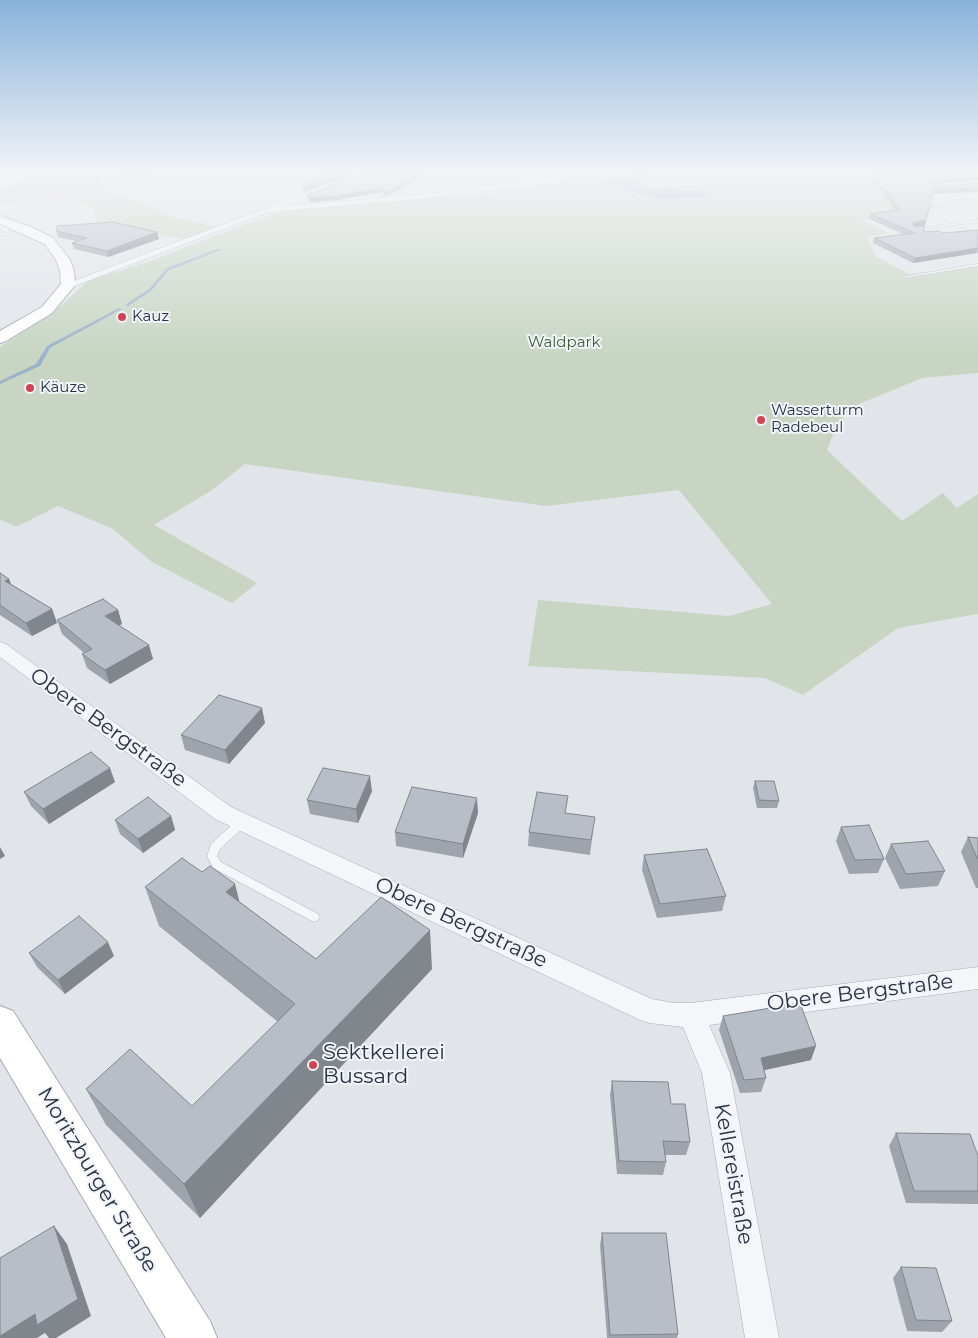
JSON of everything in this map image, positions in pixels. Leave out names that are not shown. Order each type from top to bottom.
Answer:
[{"type":"street","points":[[38,235],[49,241],[63,260],[68,271],[68,285]]},
{"type":"street","points":[[0,338],[47,310],[68,285],[200,235]]},
{"type":"street","name":"Obere Bergstraße","points":[[0,648],[223,813],[649,1011],[674,1015],[691,1015],[978,978]]},
{"type":"street","name":"Kellereistraße","points":[[691,1015],[716,1073],[762,1338]]},
{"type":"street","name":"Moritzburger Straße","points":[[2,1030],[193,1338]]},
{"type":"lane","points":[[903,277],[978,265]]},
{"type":"lane","points":[[243,822],[215,848],[212,856],[217,865],[314,917]]},
{"type":"green space","points":[[165,235],[198,235],[186,240]]},
{"type":"green space","name":"Waldpark","points":[[217,235],[876,235],[867,237],[875,256],[909,274],[978,266],[978,373],[922,378],[852,407],[836,427],[827,450],[902,521],[943,493],[957,508],[978,494],[978,614],[898,628],[803,695],[765,678],[528,666],[538,600],[729,616],[772,604],[679,490],[546,506],[245,464],[212,490],[154,525],[257,583],[232,603],[152,562],[113,529],[58,506],[16,527],[0,519],[0,347],[63,304],[88,281],[153,260]]},
{"type":"building","points":[[76,235],[148,235],[107,251],[72,243],[87,238]]},
{"type":"building","points":[[895,235],[978,235],[978,248],[915,258],[874,238]]},
{"type":"building","points":[[0,573],[9,579],[5,581],[52,609],[26,623],[0,605]]},
{"type":"building","points":[[103,599],[118,610],[105,616],[149,645],[105,670],[82,654],[92,649],[57,620]]},
{"type":"building","points":[[219,695],[262,708],[225,750],[181,735]]},
{"type":"building","points":[[91,752],[110,768],[43,809],[24,792]]},
{"type":"building","points":[[323,768],[370,776],[356,809],[307,800]]},
{"type":"building","points":[[755,781],[774,781],[779,801],[759,800]]},
{"type":"building","points":[[412,787],[477,798],[463,844],[395,832]]},
{"type":"building","points":[[537,792],[568,796],[565,813],[595,817],[591,840],[529,832]]},
{"type":"building","points":[[148,797],[171,816],[138,839],[115,820]]},
{"type":"building","points":[[869,825],[884,859],[855,860],[841,827]]},
{"type":"building","points":[[968,837],[978,838],[978,860]]},
{"type":"building","points":[[928,841],[945,871],[906,874],[891,844]]},
{"type":"building","points":[[707,849],[726,896],[660,904],[644,855]]},
{"type":"building","points":[[182,858],[202,872],[210,866],[235,884],[226,892],[316,959],[381,897],[430,930],[184,1184],[86,1089],[130,1049],[192,1106],[295,1004],[145,887]]},
{"type":"building","points":[[79,916],[108,942],[58,980],[29,953]]},
{"type":"building","points":[[800,1003],[816,1046],[761,1058],[766,1078],[744,1080],[723,1016]]},
{"type":"building","points":[[612,1081],[668,1082],[671,1104],[685,1104],[690,1142],[663,1141],[666,1162],[619,1161]]},
{"type":"building","points":[[896,1133],[970,1134],[978,1156],[978,1191],[914,1191]]},
{"type":"building","points":[[54,1226],[78,1299],[37,1325],[35,1314],[0,1336],[0,1258]]},
{"type":"building","points":[[602,1233],[666,1233],[678,1334],[610,1335]]},
{"type":"building","points":[[901,1267],[936,1268],[952,1321],[916,1320]]},
{"type":"waterway","points":[[127,305],[150,290],[168,269],[219,250]]},
{"type":"waterway","points":[[0,383],[38,365],[48,347],[120,309]]},
{"type":"place","name":"Kauz","points":[[122,317]]},
{"type":"place","name":"Käuze","points":[[30,388]]},
{"type":"place","name":"Wasserturm Radebeul","points":[[761,420]]},
{"type":"place","name":"Sektkellerei Bussard","points":[[313,1065]]}]
